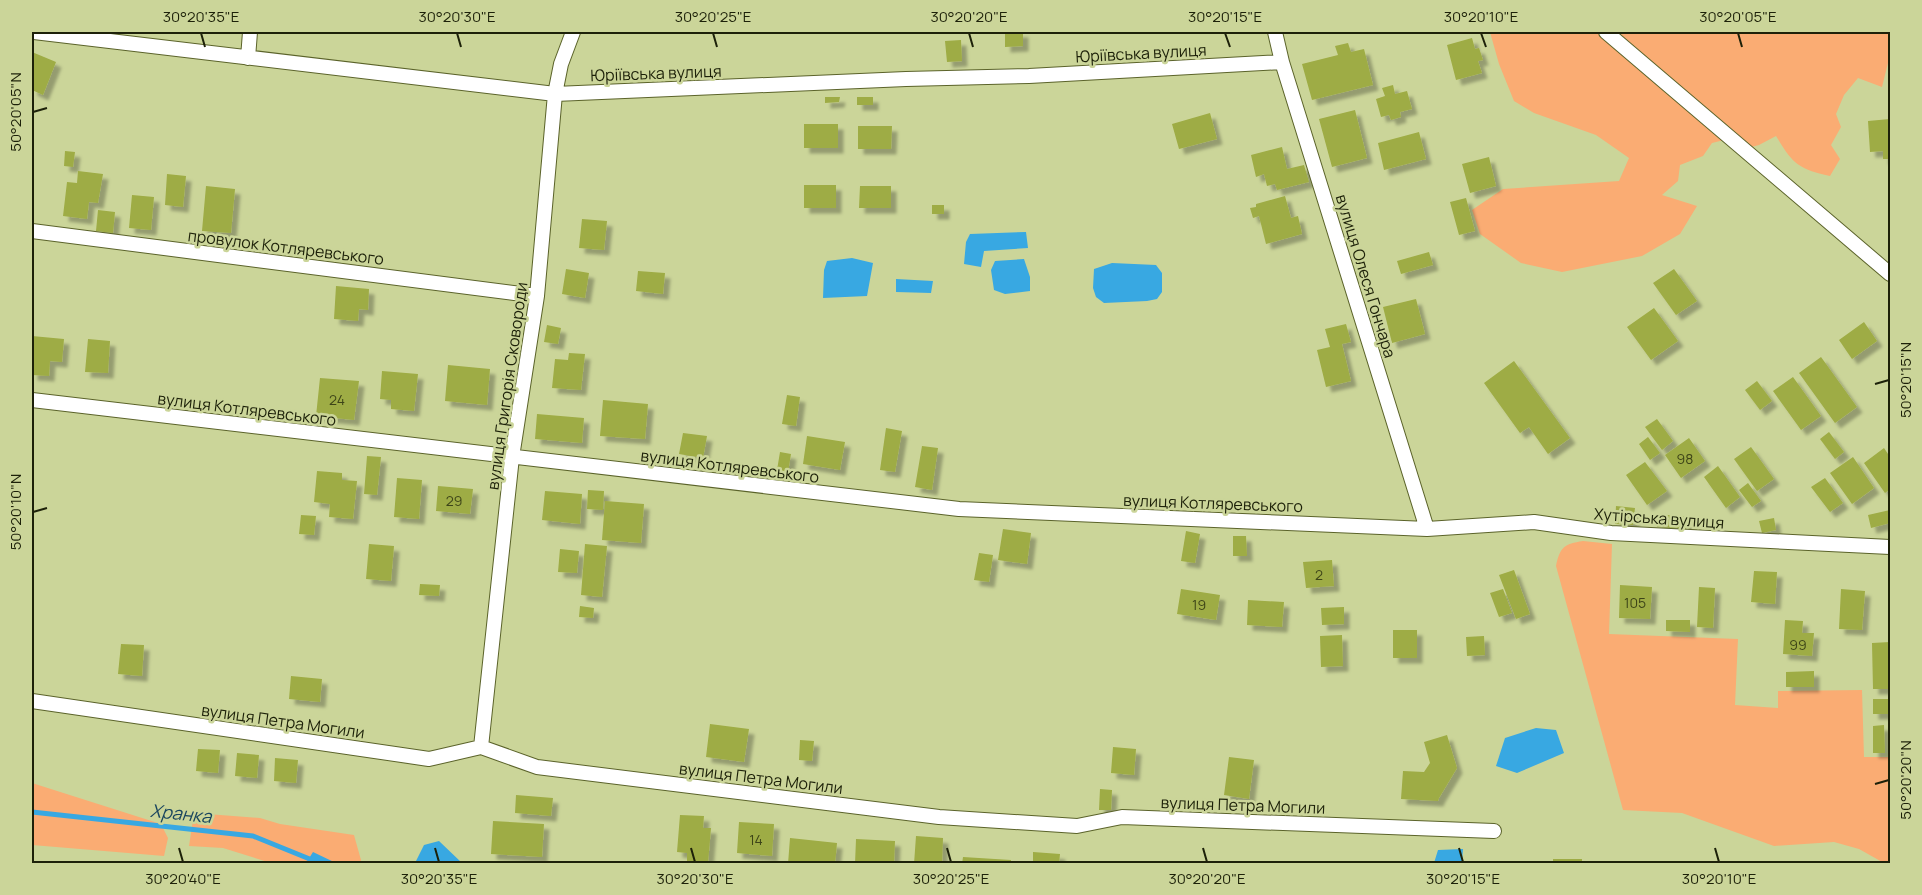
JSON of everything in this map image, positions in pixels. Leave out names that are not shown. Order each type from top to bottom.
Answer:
[{"type":"street","name":"Юріївська вулиця","points":[[34,32],[555,94],[1029,76],[1282,62]]},
{"type":"street","points":[[248,58],[250,32]]},
{"type":"street","name":"вулиця Григорія Сковороди","points":[[481,747],[512,458],[537,296],[555,94],[561,64],[573,32]]},
{"type":"street","name":"вулиця Олеся Гончара","points":[[1275,32],[1282,62],[1427,529]]},
{"type":"street","points":[[1606,32],[1890,274]]},
{"type":"street","name":"провулок Котляревського","points":[[32,231],[537,296]]},
{"type":"street","name":"вулиця Котляревського","points":[[32,400],[959,509],[1427,529]]},
{"type":"street","name":"Хутірська вулиця","points":[[1427,529],[1534,522],[1611,533],[1890,548]]},
{"type":"street","name":"вулиця Петра Могили","points":[[32,701],[429,759],[481,747],[537,766],[939,817],[1077,826],[1122,817],[1494,831]]},
{"type":"shaded area","points":[[1490,32],[1890,32],[1890,55],[1882,87],[1858,78],[1844,95],[1836,114],[1841,127],[1831,145],[1840,159],[1830,176],[1810,171],[1797,164],[1776,136],[1759,145],[1740,150],[1724,140],[1712,143],[1703,156],[1680,165],[1678,181],[1662,195],[1697,206],[1680,234],[1642,256],[1562,272],[1521,263],[1480,234],[1472,210],[1503,189],[1619,181],[1629,158],[1596,135],[1534,113],[1514,101],[1499,64]]},
{"type":"shaded area","points":[[1583,541],[1612,544],[1609,634],[1738,639],[1735,705],[1778,708],[1778,691],[1862,690],[1864,757],[1890,757],[1890,863],[1884,863],[1859,849],[1834,842],[1774,846],[1682,813],[1623,810],[1556,566],[1559,554],[1564,547]]},
{"type":"shaded area","points":[[32,783],[161,824],[168,838],[164,856],[32,845]]},
{"type":"shaded area","points":[[194,813],[260,818],[280,824],[354,835],[360,864],[271,863],[223,848],[189,846]]},
{"type":"water","points":[[1026,232],[1028,248],[984,251],[981,267],[964,264],[966,242],[970,234]]},
{"type":"water","points":[[852,258],[873,263],[867,296],[823,298],[824,270],[827,261]]},
{"type":"water","points":[[1024,259],[1030,277],[1030,291],[1005,294],[994,290],[991,270],[995,261]]},
{"type":"water","points":[[1112,263],[1156,265],[1162,273],[1162,292],[1157,299],[1147,301],[1104,303],[1096,297],[1093,288],[1094,269]]},
{"type":"water","points":[[896,279],[933,281],[931,293],[896,292]]},
{"type":"water","points":[[1536,728],[1556,730],[1564,753],[1517,773],[1496,766],[1505,738]]},
{"type":"water","points":[[439,841],[462,863],[415,863],[424,845]]},
{"type":"water","points":[[1463,849],[1462,863],[1434,863],[1438,850]]},
{"type":"water","points":[[313,852],[336,863],[306,863]]},
{"type":"building","points":[[1005,32],[1023,32],[1023,46],[1005,47]]},
{"type":"building","points":[[1472,38],[1475,49],[1479,48],[1483,60],[1478,61],[1482,73],[1456,80],[1447,45]]},
{"type":"building","points":[[961,40],[962,61],[947,62],[945,41]]},
{"type":"building","points":[[1348,43],[1351,52],[1364,49],[1373,85],[1312,100],[1302,64],[1338,55],[1335,46]]},
{"type":"building","points":[[32,52],[56,62],[43,95],[32,90]]},
{"type":"building","points":[[1393,85],[1395,94],[1407,91],[1412,109],[1400,112],[1401,117],[1391,120],[1389,115],[1381,117],[1376,99],[1385,96],[1382,88]]},
{"type":"building","points":[[825,97],[840,97],[839,102],[825,103]]},
{"type":"building","points":[[857,97],[873,97],[873,105],[857,105]]},
{"type":"building","points":[[1355,110],[1367,158],[1332,167],[1319,119]]},
{"type":"building","points":[[1210,113],[1217,139],[1179,149],[1172,124]]},
{"type":"building","points":[[1890,119],[1890,159],[1883,159],[1883,151],[1870,152],[1868,121]]},
{"type":"building","points":[[804,124],[838,124],[838,148],[804,148]]},
{"type":"building","points":[[858,126],[892,126],[891,149],[858,149]]},
{"type":"building","points":[[1419,132],[1426,159],[1384,170],[1378,143]]},
{"type":"building","points":[[1282,147],[1287,169],[1304,165],[1309,182],[1277,190],[1275,184],[1267,186],[1264,174],[1256,177],[1251,155]]},
{"type":"building","points":[[65,151],[75,152],[73,167],[64,166]]},
{"type":"building","points":[[1489,157],[1496,186],[1470,193],[1462,164]]},
{"type":"building","points":[[78,171],[103,174],[98,203],[89,202],[87,219],[63,216],[67,182],[77,183]]},
{"type":"building","points":[[167,174],[186,176],[183,207],[165,205]]},
{"type":"building","points":[[804,185],[836,185],[836,208],[804,208]]},
{"type":"building","points":[[206,186],[235,189],[231,233],[202,231]]},
{"type":"building","points":[[860,186],[891,186],[891,208],[859,208]]},
{"type":"building","points":[[132,195],[154,197],[151,230],[129,228]]},
{"type":"building","points":[[1285,196],[1291,218],[1298,216],[1302,234],[1266,244],[1259,216],[1253,218],[1250,208],[1256,207],[1256,204]]},
{"type":"building","points":[[1466,198],[1475,231],[1459,235],[1450,202]]},
{"type":"building","points":[[932,205],[944,205],[944,214],[932,214]]},
{"type":"building","points":[[98,210],[115,212],[113,233],[96,231]]},
{"type":"building","points":[[582,219],[607,221],[604,250],[579,248]]},
{"type":"building","points":[[1429,252],[1433,265],[1401,274],[1397,261]]},
{"type":"building","points":[[566,269],[589,273],[585,298],[562,294]]},
{"type":"building","points":[[1674,269],[1697,301],[1676,315],[1653,283]]},
{"type":"building","points":[[638,271],[665,273],[663,294],[636,291]]},
{"type":"building","points":[[336,286],[369,289],[368,310],[359,309],[358,321],[334,319]]},
{"type":"building","points":[[1416,299],[1425,334],[1392,343],[1383,307]]},
{"type":"building","points":[[1654,308],[1678,341],[1651,360],[1627,327]]},
{"type":"building","points":[[1864,322],[1877,341],[1852,359],[1839,340]]},
{"type":"building","points":[[1346,324],[1351,342],[1342,344],[1351,381],[1326,387],[1317,350],[1330,347],[1325,329]]},
{"type":"building","points":[[547,325],[561,328],[558,344],[544,342]]},
{"type":"building","points":[[32,336],[64,339],[62,362],[50,361],[49,376],[32,375]]},
{"type":"building","points":[[88,339],[110,341],[108,373],[85,372]]},
{"type":"building","points":[[569,353],[585,354],[581,390],[552,388],[555,359],[568,360]]},
{"type":"building","points":[[1821,357],[1857,407],[1835,423],[1799,373]]},
{"type":"building","points":[[1514,361],[1570,438],[1548,454],[1529,427],[1520,433],[1484,383]]},
{"type":"building","points":[[448,365],[490,369],[487,405],[445,401]]},
{"type":"building","points":[[382,371],[418,374],[414,411],[391,409],[391,400],[380,399]]},
{"type":"building","points":[[1793,377],[1821,416],[1801,430],[1773,391]]},
{"type":"building","points":[[320,378],[359,381],[354,420],[316,416]]},
{"type":"building","points":[[1757,381],[1772,401],[1760,410],[1745,390]]},
{"type":"building","points":[[787,395],[800,397],[796,426],[782,424]]},
{"type":"building","points":[[603,400],[648,404],[645,439],[600,436]]},
{"type":"building","points":[[537,414],[584,418],[582,443],[535,439]]},
{"type":"building","points":[[1657,419],[1673,441],[1662,450],[1645,427]]},
{"type":"building","points":[[886,428],[902,431],[895,472],[880,470]]},
{"type":"building","points":[[1829,432],[1844,452],[1835,459],[1820,439]]},
{"type":"building","points":[[683,433],[707,436],[703,458],[679,454]]},
{"type":"building","points":[[807,436],[845,442],[840,470],[803,464]]},
{"type":"building","points":[[1648,437],[1660,453],[1650,460],[1639,444]]},
{"type":"building","points":[[1689,438],[1705,461],[1681,478],[1665,455]]},
{"type":"building","points":[[922,446],[938,448],[932,490],[915,487]]},
{"type":"building","points":[[1751,447],[1774,479],[1757,491],[1734,459]]},
{"type":"building","points":[[1884,448],[1890,457],[1890,489],[1885,493],[1864,463]]},
{"type":"building","points":[[780,452],[791,454],[788,472],[777,470]]},
{"type":"building","points":[[367,456],[381,457],[377,495],[364,494]]},
{"type":"building","points":[[1853,457],[1874,488],[1852,504],[1830,473]]},
{"type":"building","points":[[1645,462],[1667,491],[1647,505],[1626,475]]},
{"type":"building","points":[[1718,466],[1740,497],[1726,508],[1704,477]]},
{"type":"building","points":[[317,471],[342,473],[342,480],[357,481],[353,519],[329,517],[330,504],[314,502]]},
{"type":"building","points":[[397,478],[422,480],[419,519],[394,517]]},
{"type":"building","points":[[1825,478],[1843,503],[1830,512],[1811,487]]},
{"type":"building","points":[[1748,483],[1761,501],[1752,507],[1739,490]]},
{"type":"building","points":[[438,486],[473,489],[470,514],[436,511]]},
{"type":"building","points":[[588,490],[604,491],[603,510],[587,509]]},
{"type":"building","points":[[545,491],[582,494],[580,524],[542,520]]},
{"type":"building","points":[[605,501],[644,504],[641,543],[602,540]]},
{"type":"building","points":[[1616,506],[1635,508],[1633,525],[1615,524]]},
{"type":"building","points":[[1890,510],[1890,523],[1871,528],[1868,515]]},
{"type":"building","points":[[1658,514],[1687,517],[1686,529],[1657,527]]},
{"type":"building","points":[[301,515],[316,516],[314,535],[299,534]]},
{"type":"building","points":[[1774,518],[1776,530],[1762,533],[1759,521]]},
{"type":"building","points":[[1003,529],[1031,533],[1027,564],[998,560]]},
{"type":"building","points":[[1186,531],[1200,534],[1195,563],[1181,561]]},
{"type":"building","points":[[1233,536],[1246,536],[1247,556],[1233,556]]},
{"type":"building","points":[[369,544],[394,546],[391,581],[366,579]]},
{"type":"building","points":[[585,544],[607,546],[602,597],[581,595]]},
{"type":"building","points":[[560,549],[579,551],[577,573],[558,572]]},
{"type":"building","points":[[979,553],[993,555],[989,582],[974,580]]},
{"type":"building","points":[[1332,560],[1334,586],[1306,588],[1303,562]]},
{"type":"building","points":[[1514,570],[1530,614],[1516,619],[1499,575]]},
{"type":"building","points":[[1754,571],[1777,572],[1775,604],[1751,602]]},
{"type":"building","points":[[420,584],[440,585],[439,596],[419,595]]},
{"type":"building","points":[[1620,585],[1652,587],[1650,619],[1619,618]]},
{"type":"building","points":[[1699,587],[1715,588],[1713,628],[1697,627]]},
{"type":"building","points":[[1181,589],[1220,595],[1216,620],[1177,614]]},
{"type":"building","points":[[1503,589],[1512,613],[1499,617],[1490,593]]},
{"type":"building","points":[[1841,589],[1865,591],[1862,630],[1839,629]]},
{"type":"building","points":[[1248,600],[1284,602],[1282,627],[1247,625]]},
{"type":"building","points":[[580,606],[594,608],[593,618],[579,617]]},
{"type":"building","points":[[1344,607],[1344,624],[1322,625],[1321,608]]},
{"type":"building","points":[[1666,620],[1690,620],[1690,632],[1666,631]]},
{"type":"building","points":[[1785,620],[1803,621],[1802,633],[1814,633],[1812,656],[1783,654]]},
{"type":"building","points":[[1393,630],[1417,630],[1417,658],[1393,658]]},
{"type":"building","points":[[1342,635],[1343,666],[1321,667],[1320,636]]},
{"type":"building","points":[[1484,636],[1485,655],[1467,656],[1466,637]]},
{"type":"building","points":[[1890,642],[1890,689],[1873,689],[1872,643]]},
{"type":"building","points":[[121,644],[144,645],[142,676],[118,674]]},
{"type":"building","points":[[1814,671],[1814,687],[1786,687],[1786,672]]},
{"type":"building","points":[[291,676],[322,679],[320,702],[289,699]]},
{"type":"building","points":[[1873,699],[1890,699],[1890,714],[1873,714]]},
{"type":"building","points":[[710,724],[749,729],[744,762],[706,757]]},
{"type":"building","points":[[1884,725],[1885,753],[1873,753],[1873,726]]},
{"type":"building","points":[[1447,735],[1457,768],[1438,801],[1401,799],[1403,771],[1424,772],[1430,763],[1424,742]]},
{"type":"building","points":[[800,740],[814,741],[812,761],[799,760]]},
{"type":"building","points":[[1113,747],[1136,749],[1134,775],[1111,773]]},
{"type":"building","points":[[198,749],[220,750],[218,773],[196,771]]},
{"type":"building","points":[[237,753],[259,755],[257,778],[235,776]]},
{"type":"building","points":[[1229,757],[1254,760],[1249,799],[1224,795]]},
{"type":"building","points":[[275,758],[298,760],[296,783],[274,781]]},
{"type":"building","points":[[1100,789],[1112,790],[1111,810],[1099,810]]},
{"type":"building","points":[[516,795],[553,798],[551,816],[515,813]]},
{"type":"building","points":[[680,815],[704,816],[703,828],[711,828],[708,863],[687,862],[687,853],[677,852]]},
{"type":"building","points":[[493,821],[544,824],[542,857],[491,854]]},
{"type":"building","points":[[739,822],[774,824],[772,856],[737,853]]},
{"type":"building","points":[[916,836],[943,838],[942,864],[914,864]]},
{"type":"building","points":[[790,838],[837,843],[835,864],[788,864]]},
{"type":"building","points":[[856,839],[895,841],[894,864],[855,864]]},
{"type":"building","points":[[1033,852],[1060,854],[1059,864],[1033,864]]},
{"type":"building","points":[[963,857],[1011,860],[1011,864],[962,864]]},
{"type":"building","points":[[1553,859],[1582,859],[1582,864],[1553,864]]},
{"type":"waterway","name":"Хранка","points":[[32,812],[253,836],[322,864]]}]
